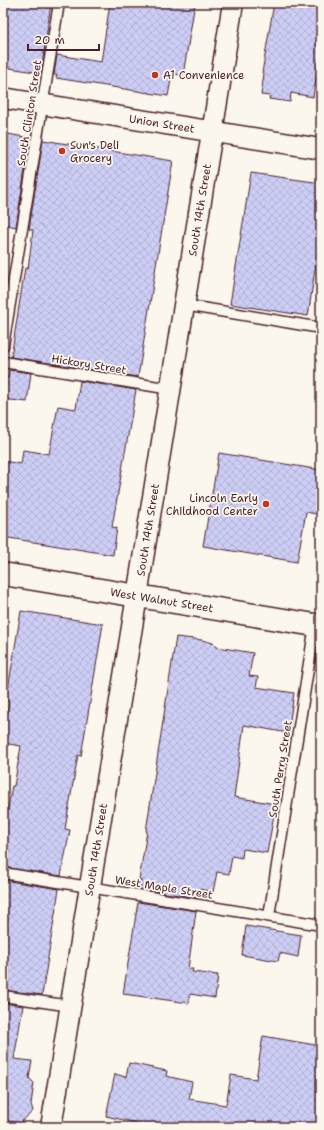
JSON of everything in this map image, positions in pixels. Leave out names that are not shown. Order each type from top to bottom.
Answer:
[{"type":"street","name":"South 14th Street","points":[[51,1127],[233,3]]},
{"type":"street","name":"Union Street","points":[[3,98],[321,149]]},
{"type":"street","name":"West Walnut Street","points":[[3,574],[318,625]]},
{"type":"lane","name":"South Clinton Street","points":[[3,346],[59,3]]},
{"type":"lane","points":[[184,305],[321,328]]},
{"type":"lane","name":"Hickory Street","points":[[3,362],[171,390]]},
{"type":"lane","name":"South Perry Street","points":[[269,916],[318,625]]},
{"type":"lane","name":"West Maple Street","points":[[3,873],[321,925]]},
{"type":"lane","points":[[3,996],[71,1006]]},
{"type":"building","points":[[3,3],[51,3],[41,73],[3,67]]},
{"type":"building","points":[[110,3],[195,3],[183,75],[172,74],[168,96],[56,78],[57,75],[54,75],[57,55],[101,62]]},
{"type":"building","points":[[274,3],[321,3],[321,49],[313,97],[291,93],[290,102],[269,99],[270,96],[261,95],[264,74],[262,73]]},
{"type":"building","points":[[8,134],[30,138],[16,227],[3,224],[3,168]]},
{"type":"building","points":[[43,140],[173,161],[138,377],[11,357],[25,268],[28,269],[33,230],[29,229]]},
{"type":"building","points":[[251,173],[321,183],[321,230],[308,316],[230,304]]},
{"type":"building","points":[[9,370],[31,373],[27,402],[3,399],[3,377],[8,378]]},
{"type":"building","points":[[80,381],[136,390],[112,527],[117,528],[113,555],[3,537],[3,461],[21,464],[23,450],[49,454],[58,406],[76,409]]},
{"type":"building","name":"Lincoln Early Childhood Center","points":[[219,453],[321,470],[321,515],[306,512],[297,562],[203,546]]},
{"type":"building","points":[[21,611],[103,624],[81,756],[78,755],[65,829],[70,830],[61,876],[3,867],[3,824],[5,824],[12,786],[14,786],[21,746],[3,743],[9,701],[6,701]]},
{"type":"building","points":[[176,637],[202,640],[213,643],[217,647],[253,653],[249,676],[258,677],[256,687],[294,693],[288,733],[244,725],[234,797],[276,804],[267,853],[243,849],[242,858],[232,856],[229,874],[217,872],[213,892],[200,889],[198,898],[140,889],[141,880],[139,880]]},
{"type":"building","points":[[3,880],[59,889],[42,995],[3,990]]},
{"type":"building","points":[[138,902],[196,911],[188,969],[193,969],[192,972],[218,975],[215,998],[190,994],[189,1003],[123,994]]},
{"type":"building","points":[[246,926],[301,935],[298,957],[280,953],[278,961],[242,955]]},
{"type":"building","points":[[3,1003],[23,1006],[14,1059],[32,1061],[29,1078],[34,1083],[31,1104],[33,1111],[20,1123],[3,1120]]},
{"type":"building","points":[[263,1036],[321,1046],[321,1127],[154,1127],[106,1116],[115,1074],[126,1077],[129,1063],[167,1071],[166,1076],[192,1082],[189,1099],[226,1105],[231,1075],[256,1079]]},
{"type":"place","name":"A1 Convenience","points":[[155,75]]},
{"type":"place","name":"Sun's Deli Grocery","points":[[62,151]]},
{"type":"place","name":"Lincoln Early Childhood Center","points":[[266,504]]}]
